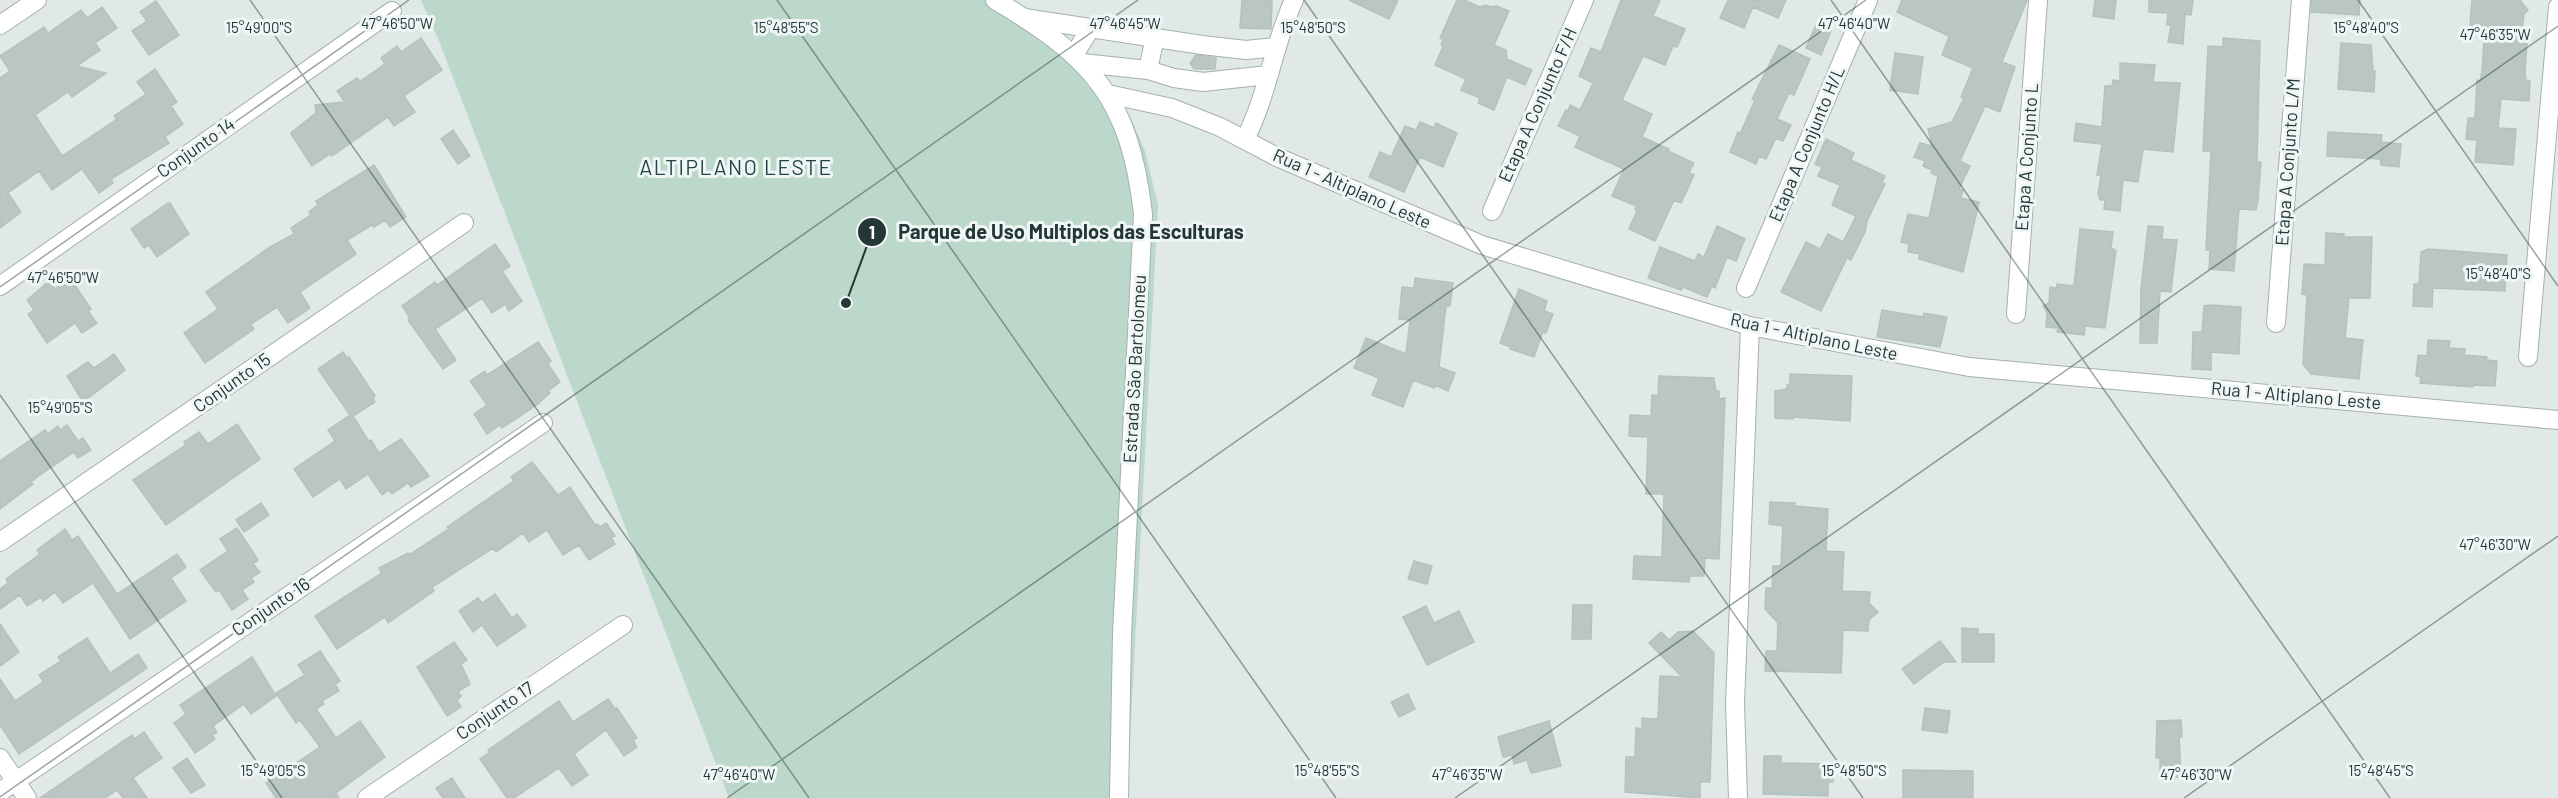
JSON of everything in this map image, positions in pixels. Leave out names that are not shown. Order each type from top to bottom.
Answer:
[{"type":"street","points":[[0,25],[37,0]]},
{"type":"street","name":"Estrada São Bartolomeu","points":[[995,0],[1024,18],[1078,59],[1108,94],[1124,124],[1137,165],[1143,214],[1122,634],[1119,798]]},
{"type":"street","points":[[1284,0],[1284,21]]},
{"type":"street","points":[[1245,139],[1263,96],[1284,21],[1294,0]]},
{"type":"street","name":"Etapa A Conjunto F/H","points":[[1492,211],[1584,0]]},
{"type":"street","name":"Etapa A Conjunto H/L","points":[[1746,288],[1868,0]]},
{"type":"street","name":"Etapa A Conjunto L","points":[[2016,314],[2038,0]]},
{"type":"street","name":"Etapa A Conjunto L/M","points":[[2276,323],[2301,0]]},
{"type":"street","points":[[2528,357],[2558,7]]},
{"type":"street","name":"Conjunto 14","points":[[0,286],[392,11]]},
{"type":"street","points":[[1024,18],[1246,51],[1276,47]]},
{"type":"street","points":[[1090,29],[1078,59],[1148,70],[1174,78],[1203,82],[1268,75]]},
{"type":"street","points":[[1148,70],[1155,37]]},
{"type":"street","name":"Rua 1 - Altiplano Leste","points":[[1108,94],[1172,108],[1245,139],[1277,157],[1482,245],[1750,326],[1969,367],[2558,420]]},
{"type":"street","name":"Conjunto 15","points":[[0,542],[464,223]]},
{"type":"street","points":[[1738,798],[1735,704],[1750,326]]},
{"type":"street","name":"Conjunto 16","points":[[0,792],[543,423]]},
{"type":"street","name":"Conjunto 17","points":[[367,798],[623,625]]},
{"type":"street","points":[[0,758],[27,798]]},
{"type":"green space","points":[[421,0],[994,0],[1112,88],[1131,118],[1145,151],[1158,205],[1127,798],[729,798],[441,46]]},
{"type":"building","points":[[1242,0],[1272,0],[1271,29],[1240,28]]},
{"type":"building","points":[[1349,0],[1398,0],[1389,19]]},
{"type":"building","points":[[1457,0],[1464,0],[1480,7],[1496,6],[1509,11],[1494,45],[1506,50],[1507,59],[1532,70],[1525,85],[1507,77],[1494,110],[1478,103],[1480,98],[1461,90],[1466,79],[1435,65],[1443,46],[1441,45],[1443,39],[1440,38]]},
{"type":"building","points":[[1621,0],[1660,0],[1653,16],[1685,29],[1677,47],[1673,46],[1665,65],[1643,56],[1622,100],[1652,114],[1642,137],[1694,163],[1689,173],[1694,175],[1681,203],[1674,200],[1655,241],[1629,229],[1637,206],[1612,196],[1624,169],[1575,147],[1580,136],[1558,126],[1570,105],[1580,110],[1593,83],[1579,76],[1591,48],[1601,52]]},
{"type":"building","points":[[1728,0],[1786,0],[1778,18],[1753,7],[1744,28],[1720,18]]},
{"type":"building","points":[[1902,0],[2027,0],[2002,62],[2015,67],[2000,112],[1985,106],[1960,161],[1970,166],[1959,189],[1963,190],[1961,198],[1979,202],[1963,272],[1919,259],[1920,254],[1908,252],[1909,244],[1901,242],[1908,214],[1929,218],[1938,176],[1923,166],[1925,161],[1914,157],[1920,143],[1932,146],[1928,129],[1952,122],[1964,98],[1961,97],[1973,68],[1942,55],[1949,36],[1897,12]]},
{"type":"building","points":[[2095,0],[2116,0],[2114,19],[2093,16]]},
{"type":"building","points":[[2149,0],[2193,0],[2191,15],[2185,14],[2183,44],[2168,42],[2171,25],[2167,25],[2168,13],[2149,12]]},
{"type":"building","points":[[2312,0],[2360,0],[2359,15],[2311,12]]},
{"type":"building","points":[[2472,0],[2520,0],[2528,10],[2524,14],[2521,42],[2527,43],[2525,72],[2526,80],[2530,81],[2529,101],[2501,99],[2498,128],[2516,129],[2513,165],[2475,162],[2477,140],[2466,139],[2468,118],[2475,118],[2477,80],[2480,81],[2482,72],[2485,27],[2470,26]]},
{"type":"building","points":[[156,1],[179,35],[149,55],[132,31],[147,21],[140,12]]},
{"type":"building","points":[[102,7],[117,28],[95,43],[100,50],[77,66],[106,73],[72,97],[68,92],[35,115],[62,156],[117,119],[114,116],[146,94],[137,82],[155,69],[177,102],[171,106],[183,124],[165,137],[169,143],[111,179],[113,183],[99,193],[82,169],[52,190],[39,171],[8,193],[21,212],[0,228],[0,78],[10,71],[0,56],[44,27],[48,33],[81,10],[87,18]]},
{"type":"building","points":[[1816,25],[1831,31],[1821,55],[1806,48]]},
{"type":"building","points":[[421,38],[442,70],[404,96],[415,112],[394,126],[388,117],[332,156],[330,154],[312,166],[291,134],[292,132],[316,113],[315,105],[345,102],[337,91],[357,78],[362,80],[385,64],[381,58],[397,46],[401,52]]},
{"type":"building","points":[[2223,38],[2260,41],[2257,162],[2261,162],[2258,200],[2256,210],[2239,209],[2234,271],[2209,269],[2210,250],[2206,250],[2211,151],[2203,151],[2208,46],[2223,47]]},
{"type":"building","points":[[2341,43],[2371,45],[2373,71],[2375,71],[2374,92],[2338,89]]},
{"type":"building","points":[[1779,45],[1810,59],[1794,95],[1789,93],[1777,119],[1791,125],[1783,141],[1776,138],[1766,159],[1759,156],[1756,164],[1730,152],[1755,100],[1752,99]]},
{"type":"building","points":[[1895,53],[1923,57],[1918,94],[1890,90]]},
{"type":"building","points":[[1196,55],[1216,58],[1215,69],[1194,69],[1190,63]]},
{"type":"building","points":[[2120,63],[2155,65],[2153,82],[2180,83],[2173,152],[2143,149],[2138,182],[2123,180],[2120,211],[2104,209],[2105,200],[2100,200],[2098,194],[2101,175],[2097,175],[2102,144],[2074,141],[2076,123],[2102,127],[2105,86],[2112,86],[2113,80],[2120,81]]},
{"type":"building","points":[[1420,122],[1434,128],[1436,123],[1457,133],[1443,167],[1420,157],[1404,192],[1369,177],[1380,152],[1391,157],[1405,126],[1416,130]]},
{"type":"building","points":[[453,130],[470,156],[458,164],[441,139]]},
{"type":"building","points":[[2328,132],[2382,135],[2381,142],[2401,144],[2399,167],[2381,165],[2380,159],[2327,156]]},
{"type":"building","points":[[1826,139],[1854,153],[1851,160],[1885,176],[1882,182],[1885,184],[1851,260],[1847,258],[1821,311],[1781,292],[1806,242],[1820,249],[1828,234],[1843,242],[1856,216],[1832,205],[1840,185],[1818,176],[1822,167],[1815,164]]},
{"type":"building","points":[[374,165],[406,217],[390,227],[385,220],[374,227],[372,225],[347,240],[356,254],[300,292],[310,308],[288,323],[277,307],[251,324],[254,329],[205,363],[184,333],[218,309],[206,292],[270,247],[294,234],[291,228],[311,215],[309,212],[318,205],[316,201]]},
{"type":"building","points":[[168,203],[189,234],[157,257],[149,245],[144,248],[131,229]]},
{"type":"building","points":[[1717,226],[1745,239],[1736,261],[1727,257],[1715,288],[1712,286],[1707,297],[1683,287],[1681,290],[1648,278],[1660,247],[1695,261],[1698,254],[1704,257]]},
{"type":"building","points":[[2148,226],[2163,227],[2162,239],[2177,240],[2171,292],[2160,291],[2157,343],[2140,343],[2141,289]]},
{"type":"building","points":[[2080,229],[2113,232],[2111,248],[2116,251],[2105,328],[2085,326],[2084,335],[2057,332],[2058,328],[2046,327],[2047,312],[2043,306],[2049,303],[2050,287],[2057,288],[2057,284],[2074,286]]},
{"type":"building","points":[[2326,233],[2344,234],[2344,237],[2372,237],[2370,298],[2349,298],[2345,338],[2363,340],[2359,379],[2311,374],[2303,364],[2307,295],[2302,294],[2304,264],[2325,265]]},
{"type":"building","points":[[495,244],[510,266],[502,271],[522,301],[509,311],[505,304],[492,313],[482,298],[435,329],[456,360],[443,369],[408,320],[410,318],[402,306],[435,282],[437,285]]},
{"type":"building","points":[[2428,249],[2507,255],[2505,291],[2433,288],[2432,307],[2413,306],[2414,284],[2419,284],[2421,252]]},
{"type":"building","points":[[70,278],[91,309],[88,311],[97,323],[82,333],[75,323],[47,343],[28,314],[34,310],[27,300],[49,281],[55,289]]},
{"type":"building","points":[[1415,278],[1453,283],[1450,306],[1446,306],[1439,367],[1455,373],[1448,391],[1435,385],[1434,388],[1413,380],[1403,407],[1372,395],[1379,378],[1354,368],[1366,338],[1406,354],[1410,320],[1399,319],[1402,287],[1414,288]]},
{"type":"building","points":[[1519,289],[1547,301],[1544,311],[1553,314],[1546,333],[1543,332],[1534,357],[1500,343]]},
{"type":"building","points":[[2204,306],[2241,307],[2239,354],[2211,352],[2211,370],[2192,369],[2193,332],[2202,332]]},
{"type":"building","points":[[1882,310],[1923,317],[1924,313],[1947,317],[1940,347],[1877,337]]},
{"type":"building","points":[[2428,340],[2450,341],[2449,348],[2465,349],[2464,355],[2487,357],[2486,360],[2497,361],[2495,386],[2473,385],[2473,387],[2420,383],[2421,377],[2416,376],[2418,355],[2427,356]]},
{"type":"building","points":[[538,342],[551,361],[548,364],[560,382],[548,391],[550,393],[538,404],[502,428],[500,425],[487,434],[474,414],[487,405],[470,381],[485,371],[487,375]]},
{"type":"building","points":[[343,352],[347,358],[349,357],[375,396],[373,397],[375,402],[353,416],[369,442],[371,440],[379,453],[401,439],[429,476],[411,487],[408,483],[392,494],[389,490],[382,495],[368,474],[346,489],[340,479],[313,497],[294,469],[335,441],[328,430],[350,415],[318,369]]},
{"type":"building","points":[[114,354],[125,370],[83,402],[67,376],[88,362],[94,368]]},
{"type":"building","points":[[1790,374],[1852,376],[1850,421],[1775,418],[1775,391],[1787,389],[1787,385],[1790,385]]},
{"type":"building","points":[[1659,376],[1714,378],[1716,391],[1719,391],[1719,399],[1725,398],[1719,559],[1705,558],[1704,576],[1690,576],[1689,582],[1633,579],[1634,556],[1662,557],[1664,494],[1646,494],[1648,437],[1629,436],[1630,415],[1651,416],[1652,395],[1658,396]]},
{"type":"building","points":[[237,424],[260,459],[166,525],[133,480],[186,445],[184,442],[199,432],[208,444]]},
{"type":"building","points":[[67,425],[78,441],[83,438],[91,450],[78,458],[74,452],[40,475],[31,482],[33,484],[0,509],[0,461],[45,430],[48,434],[58,426],[60,430]]},
{"type":"building","points":[[532,462],[558,495],[570,487],[595,525],[600,527],[606,523],[615,536],[611,538],[615,544],[589,560],[579,545],[563,555],[547,530],[529,542],[523,533],[496,552],[493,548],[432,587],[434,591],[388,623],[385,617],[337,649],[315,616],[382,573],[379,568],[408,553],[409,555],[449,529],[447,527],[514,481],[511,477]]},
{"type":"building","points":[[1770,502],[1795,503],[1794,506],[1828,509],[1826,551],[1844,552],[1842,591],[1870,592],[1869,603],[1878,612],[1869,620],[1868,631],[1843,630],[1841,673],[1765,671],[1766,651],[1777,651],[1778,623],[1765,609],[1766,588],[1772,588],[1773,566],[1781,566],[1783,526],[1769,524]]},
{"type":"building","points":[[261,503],[269,515],[244,532],[236,520]]},
{"type":"building","points":[[237,528],[258,560],[253,564],[260,572],[251,578],[254,582],[242,590],[248,599],[232,610],[219,590],[216,592],[200,570],[228,551],[220,539]]},
{"type":"building","points":[[65,529],[72,540],[78,536],[117,594],[177,554],[186,567],[171,578],[186,601],[130,639],[93,583],[63,603],[55,592],[43,601],[41,597],[27,606],[20,595],[0,609],[0,589],[8,583],[6,579],[40,554],[37,550]]},
{"type":"building","points":[[1414,561],[1432,566],[1427,584],[1408,579]]},
{"type":"building","points":[[495,594],[512,618],[517,614],[526,626],[497,646],[482,625],[473,632],[459,611],[478,598],[482,603]]},
{"type":"building","points":[[1573,605],[1592,605],[1591,639],[1572,639]]},
{"type":"building","points":[[1426,606],[1434,623],[1459,611],[1474,642],[1427,665],[1403,617]]},
{"type":"building","points":[[0,624],[19,652],[0,666]]},
{"type":"building","points":[[1962,628],[1978,629],[1978,634],[1994,634],[1994,662],[1962,662]]},
{"type":"building","points":[[1693,631],[1714,653],[1710,782],[1700,782],[1700,798],[1625,792],[1626,757],[1635,757],[1636,728],[1642,729],[1642,718],[1658,719],[1660,676],[1682,677],[1649,643],[1661,632],[1669,640],[1678,632]]},
{"type":"building","points":[[87,638],[110,673],[138,654],[147,668],[19,754],[0,725],[0,679],[15,701],[43,682],[39,675],[61,661],[58,657]]},
{"type":"building","points":[[1940,641],[1956,662],[1944,662],[1914,684],[1902,669]]},
{"type":"building","points":[[454,642],[467,660],[461,664],[470,684],[458,692],[461,696],[457,700],[461,707],[447,716],[417,667]]},
{"type":"building","points":[[320,651],[340,681],[335,684],[339,691],[322,701],[324,704],[316,709],[336,738],[360,721],[385,757],[336,793],[339,798],[276,798],[266,783],[320,747],[300,720],[296,723],[276,693],[305,675],[298,665]]},
{"type":"building","points":[[252,657],[276,696],[251,714],[244,704],[213,726],[217,732],[212,735],[215,739],[195,753],[174,723],[186,714],[180,705]]},
{"type":"building","points":[[1408,694],[1415,709],[1399,717],[1391,702]]},
{"type":"building","points":[[608,699],[615,709],[617,708],[637,738],[633,740],[637,747],[624,756],[606,730],[574,754],[588,775],[572,786],[559,768],[514,798],[507,798],[480,759],[490,752],[488,750],[559,701],[573,722]]},
{"type":"building","points":[[1925,708],[1950,711],[1947,733],[1922,730]]},
{"type":"building","points":[[2181,720],[2182,737],[2179,737],[2181,777],[2160,777],[2160,758],[2156,758],[2157,721]]},
{"type":"building","points":[[1549,721],[1561,766],[1531,773],[1527,760],[1514,764],[1512,755],[1503,757],[1498,737]]},
{"type":"building","points":[[144,732],[162,758],[133,778],[147,798],[123,798],[117,790],[105,798],[40,798],[132,735],[134,739]]},
{"type":"building","points":[[1764,756],[1781,756],[1781,763],[1833,764],[1833,782],[1828,782],[1828,796],[1763,794]]},
{"type":"building","points":[[187,758],[205,785],[191,793],[173,768]]},
{"type":"building","points":[[1903,770],[1973,771],[1973,798],[1903,798]]},
{"type":"building","points":[[452,778],[465,798],[443,798],[436,788]]},
{"type":"place","name":"Parque de Uso Multiplos das Esculturas","points":[[846,303]]},
{"type":"district","name":"ALTIPLANO LESTE","points":[[736,168]]}]
